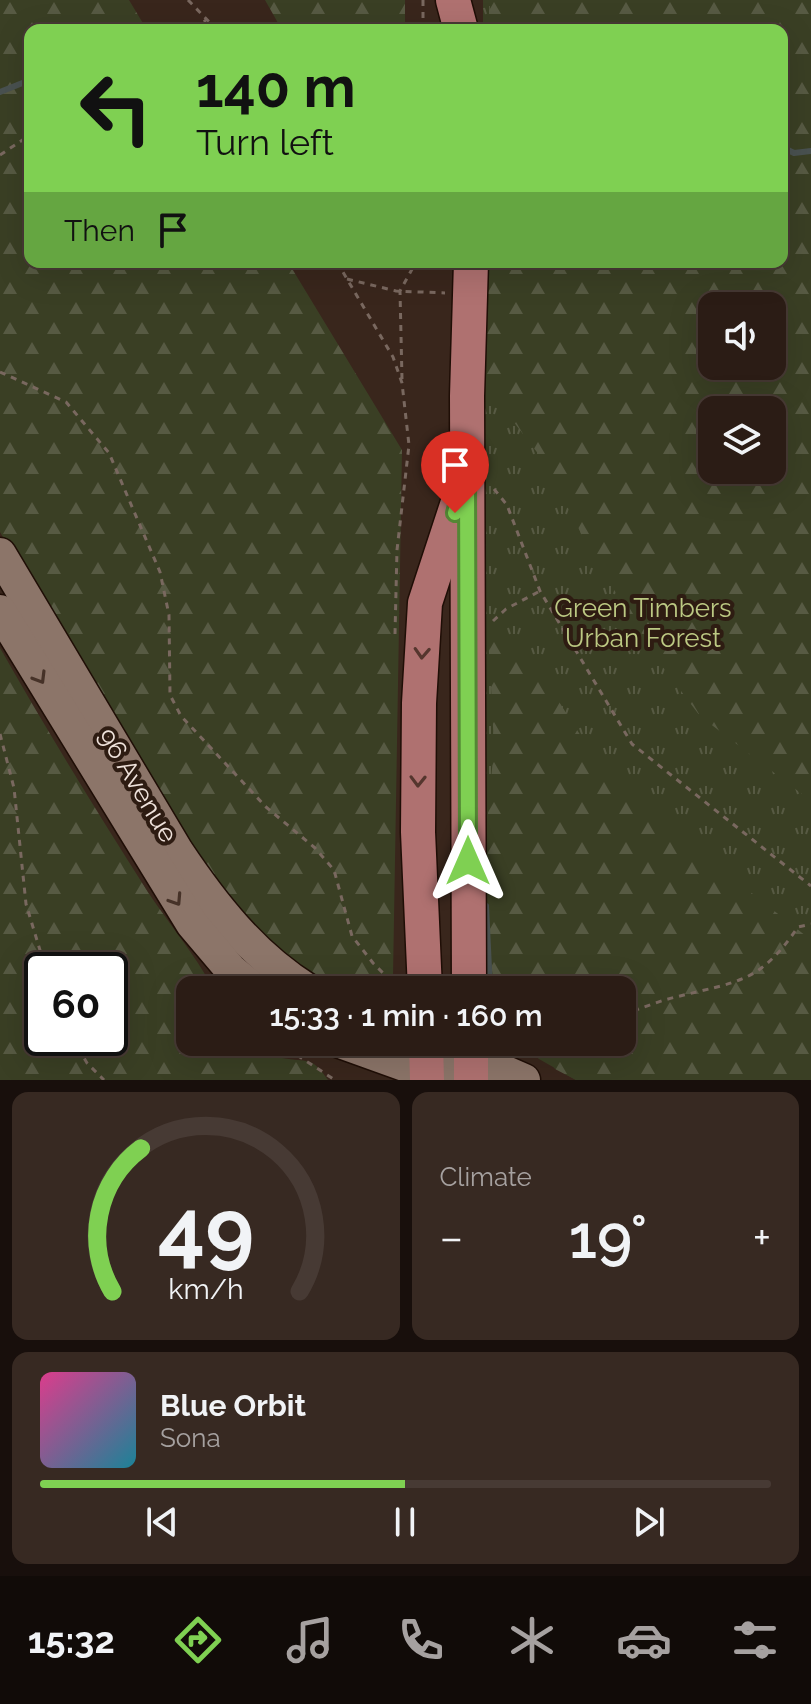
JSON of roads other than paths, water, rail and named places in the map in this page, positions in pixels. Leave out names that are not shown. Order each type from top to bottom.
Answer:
[{"type":"main road","points":[[453,0],[459,24]]},
{"type":"main road","points":[[469,24],[470,0]]},
{"type":"main road","points":[[469,976],[477,476],[471,268]]},
{"type":"main road","points":[[412,976],[425,603],[477,476]]},
{"type":"main road","name":"96 Avenue","points":[[0,554],[204,891],[237,931],[289,976]]},
{"type":"main road","name":"96 Avenue","points":[[0,611],[192,924],[240,976]]},
{"type":"main road","points":[[420,1056],[524,1080]]},
{"type":"waterway","points":[[0,92],[24,82]]},
{"type":"waterway","points":[[788,150],[794,153],[811,151]]},
{"type":"waterway","points":[[486,906],[489,976]]},
{"type":"park label","name":"Green Timbers Urban Forest","points":[[643,623]]}]
